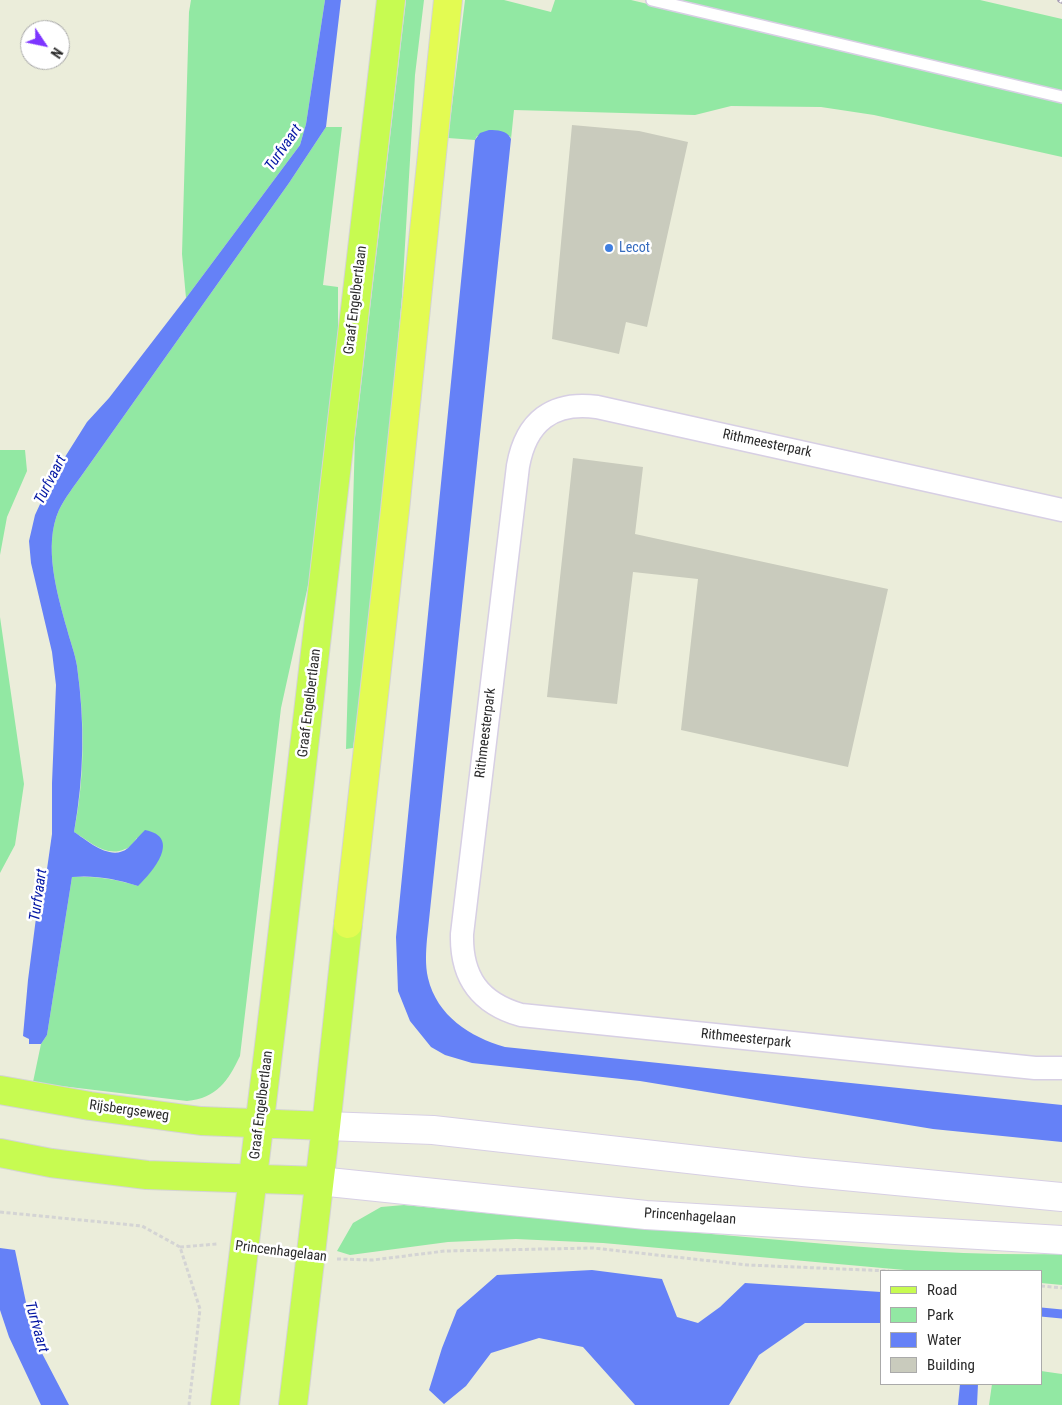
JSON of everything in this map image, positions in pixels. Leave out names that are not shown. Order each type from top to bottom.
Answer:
[{"type":"highway","points":[[348,924],[396,500],[448,0]]},
{"type":"main road","name":"Graaf Engelbertlaan","points":[[225,1405],[260,1123],[391,0]]},
{"type":"main road","points":[[293,1405],[348,924]]},
{"type":"main road","name":"Rijsbergseweg","points":[[0,1090],[90,1106],[201,1121],[326,1126]]},
{"type":"main road","points":[[326,1126],[433,1130],[803,1172],[1062,1197]]},
{"type":"main road","points":[[0,1153],[51,1163],[147,1175],[319,1181]]},
{"type":"main road","name":"Princenhagelaan","points":[[319,1181],[646,1215],[1062,1240]]},
{"type":"street","name":"Rithmeesterpark","points":[[1062,510],[597,407],[571,406],[558,409],[546,416],[527,437],[520,451],[462,934],[464,963],[476,988],[495,1006],[507,1012],[521,1015],[1035,1068],[1062,1068]]},
{"type":"lane","points":[[652,0],[1062,97]]},
{"type":"path","points":[[0,1212],[142,1226],[180,1247],[200,1309],[189,1405]]},
{"type":"path","name":"Princenhagelaan","points":[[180,1247],[212,1244],[345,1260],[373,1260],[445,1251],[593,1248],[748,1265],[880,1271]]},
{"type":"path","points":[[1042,1286],[1062,1288]]},
{"type":"green space","points":[[191,0],[325,0],[306,124],[300,145],[186,298],[182,254],[189,12]]},
{"type":"green space","points":[[406,0],[424,0],[415,75],[402,296],[391,421],[357,722],[353,748],[346,749],[355,437]]},
{"type":"green space","points":[[465,0],[504,0],[551,12],[555,0],[631,0],[1062,102],[1062,157],[874,115],[821,107],[731,106],[695,115],[514,110],[511,139],[510,136],[477,136],[475,140],[448,138]]},
{"type":"green space","points":[[676,0],[980,0],[1062,19],[1062,91]]},
{"type":"green space","points":[[326,127],[342,127],[323,285],[338,287],[338,331],[309,581],[281,708],[240,1056],[231,1073],[220,1087],[206,1096],[187,1101],[33,1082],[41,1044],[47,1035],[72,877],[105,879],[138,886],[137,838],[127,848],[111,851],[92,844],[74,832],[78,811],[83,749],[80,687],[76,661],[59,600],[53,570],[52,539],[54,524],[59,510],[70,492],[289,183]]},
{"type":"green space","points":[[0,450],[25,450],[27,471],[7,517],[0,555]]},
{"type":"green space","points":[[0,617],[24,784],[15,845],[0,873]]},
{"type":"green space","points":[[404,1205],[871,1248],[986,1254],[1062,1254],[1062,1285],[1042,1283],[1042,1270],[905,1270],[603,1243],[516,1239],[448,1242],[350,1255],[337,1251],[353,1223],[381,1207]]},
{"type":"green space","points":[[1042,1371],[1062,1374],[1062,1405],[989,1405],[992,1385],[1042,1385]]},
{"type":"water","points":[[325,0],[341,0],[326,127],[289,183],[70,492],[59,510],[54,524],[52,539],[53,570],[59,600],[76,661],[80,687],[82,749],[80,790],[74,832],[100,849],[114,853],[128,848],[145,830],[156,834],[162,840],[163,847],[157,864],[138,886],[105,878],[72,877],[47,1035],[41,1044],[29,1044],[29,1039],[23,1036],[28,980],[36,918],[46,876],[52,834],[56,685],[52,652],[31,563],[29,541],[35,515],[53,476],[87,422],[109,398],[186,298],[300,145],[306,124]]},
{"type":"water","points":[[489,130],[504,132],[511,139],[427,939],[427,973],[432,991],[447,1014],[457,1023],[479,1037],[505,1047],[1062,1105],[1062,1142],[933,1129],[640,1081],[472,1063],[445,1055],[431,1047],[410,1021],[398,991],[396,937],[475,140],[480,133]]},
{"type":"water","points":[[0,1248],[15,1250],[33,1336],[69,1405],[41,1405],[9,1337],[0,1310]]},
{"type":"water","points":[[592,1270],[662,1279],[677,1317],[698,1323],[720,1307],[745,1283],[880,1292],[880,1323],[805,1323],[759,1355],[729,1405],[635,1405],[583,1347],[539,1338],[491,1353],[466,1386],[444,1404],[429,1390],[442,1348],[457,1310],[497,1275]]},
{"type":"water","points":[[960,1385],[978,1385],[977,1405],[958,1405]]},
{"type":"building","points":[[572,125],[639,131],[688,142],[647,327],[626,322],[619,354],[552,339]]},
{"type":"building","points":[[573,458],[643,467],[635,534],[888,589],[848,767],[681,730],[698,579],[633,572],[617,704],[547,697]]},
{"type":"waterway","points":[[1042,1312],[1062,1314]]},
{"type":"place","name":"Lecot","points":[[609,248]]},
{"type":"water label","name":"Turfvaart","points":[[284,148]]},
{"type":"water label","name":"Turfvaart","points":[[51,480]]},
{"type":"water label","name":"Turfvaart","points":[[39,895]]},
{"type":"water label","name":"Turfvaart","points":[[36,1327]]}]
